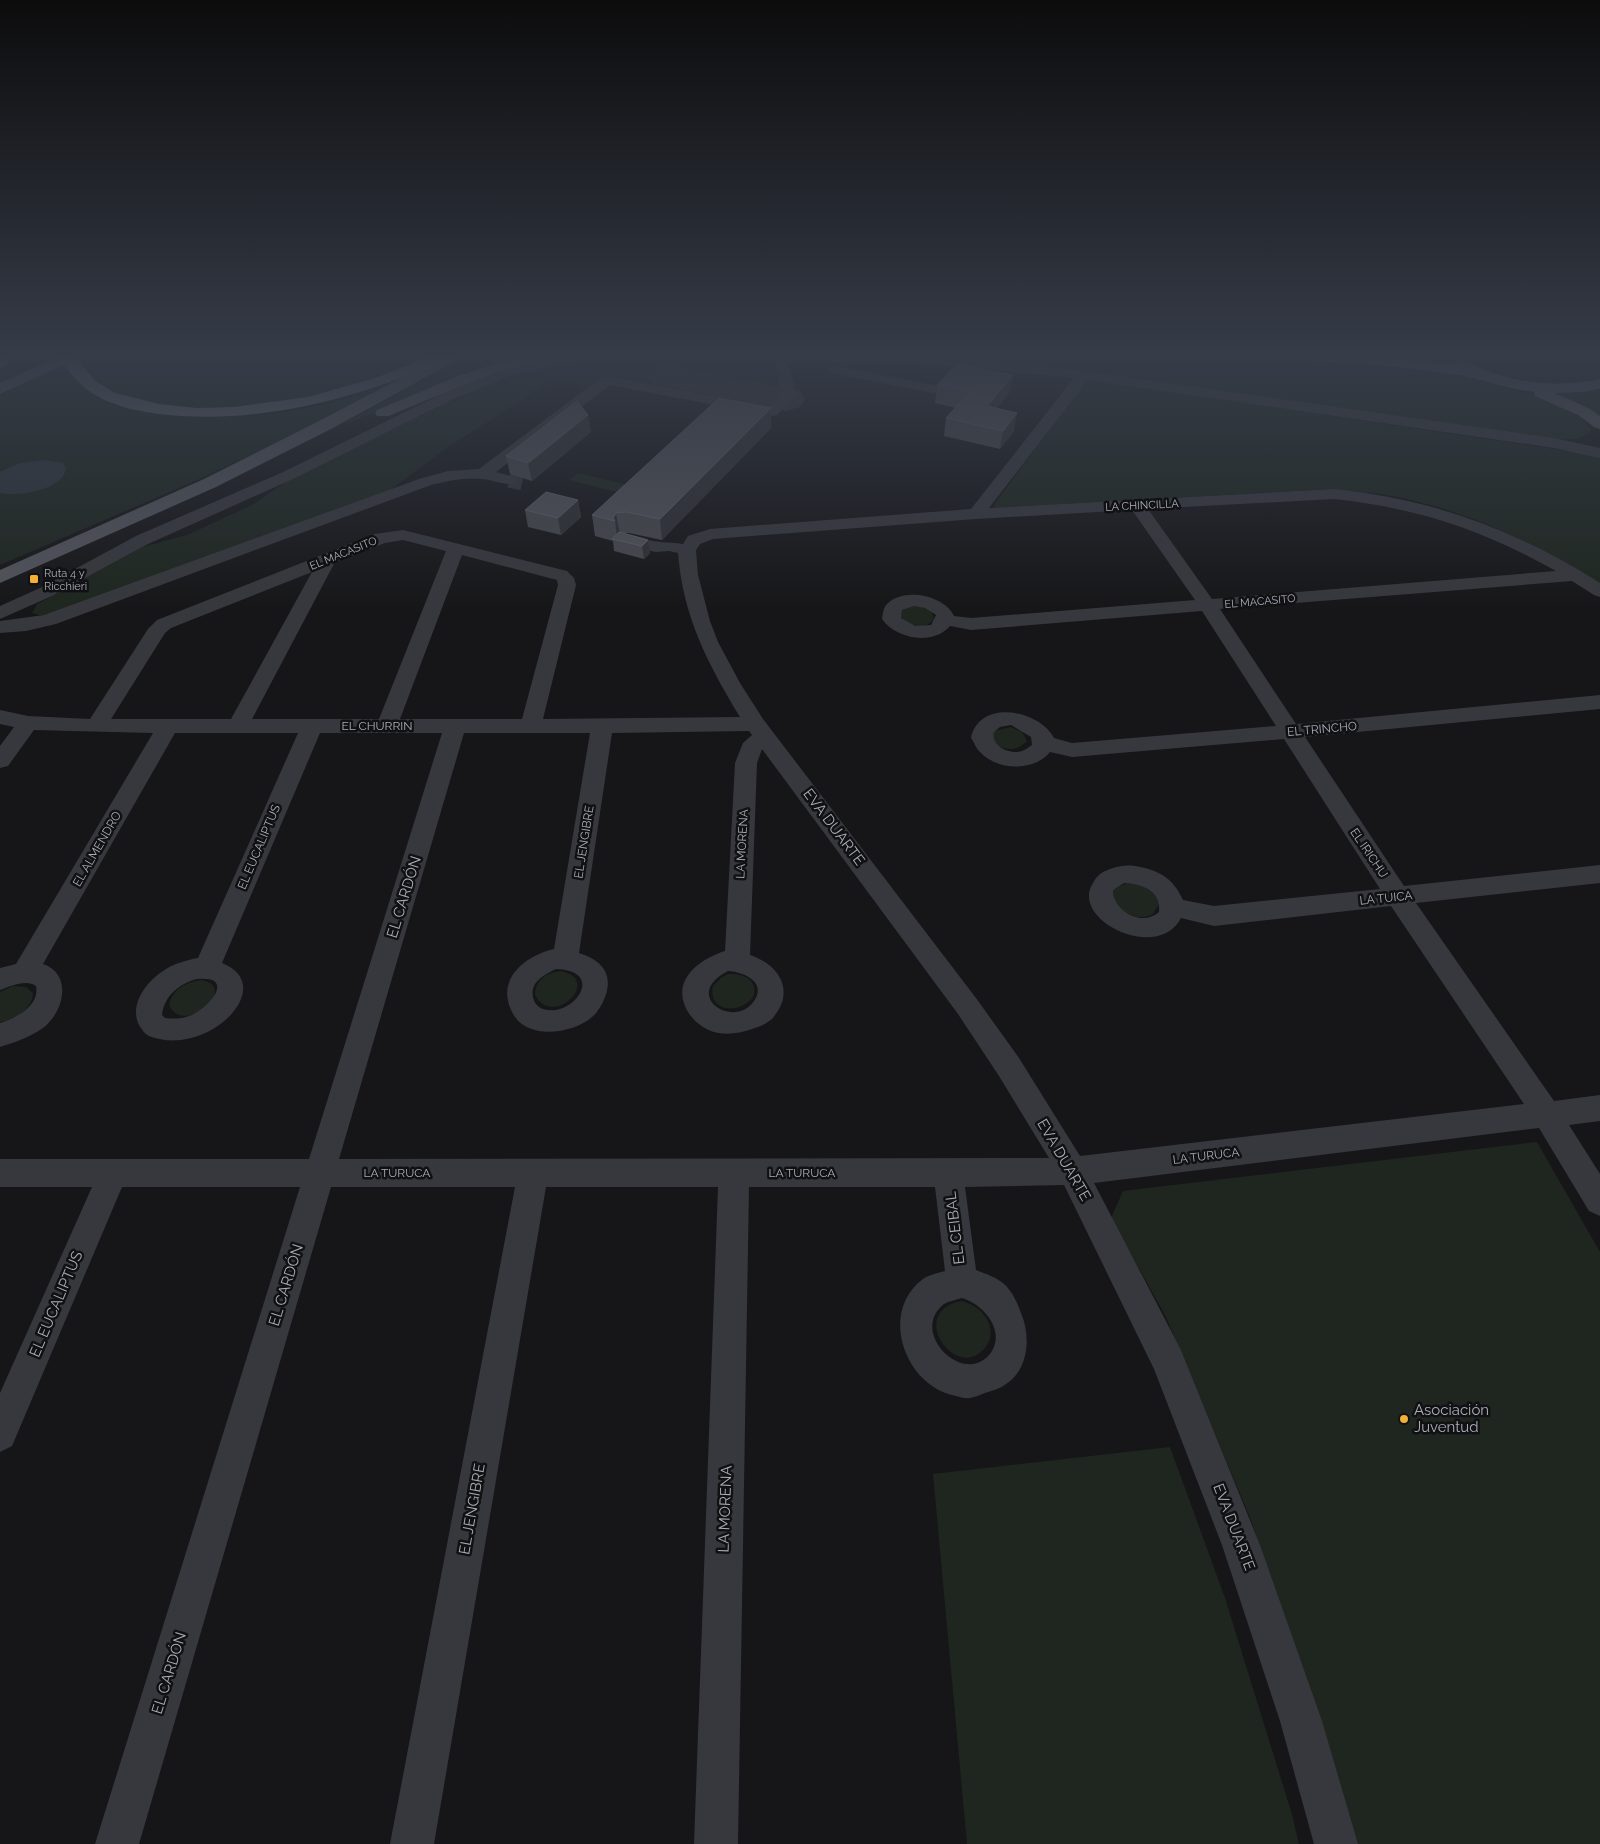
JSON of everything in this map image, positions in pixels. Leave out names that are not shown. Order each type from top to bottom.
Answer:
[{"type":"main road","points":[[0,577],[210,483],[295,440]]},
{"type":"main road","points":[[210,483],[322,440]]},
{"type":"street","points":[[0,613],[22,604],[142,540],[287,476],[360,440]]},
{"type":"street","points":[[483,474],[528,440]]},
{"type":"street","points":[[976,514],[1033,440]]},
{"type":"street","points":[[1534,440],[1600,453]]},
{"type":"street","points":[[1554,443],[1588,440]]},
{"type":"street","points":[[0,627],[37,623],[425,482],[448,476],[483,474],[508,480]]},
{"type":"street","name":"LA CHINCILLA","points":[[690,545],[710,534],[976,514],[1334,494],[1382,498],[1446,514],[1517,542],[1576,575],[1600,591]]},
{"type":"street","name":"EL IRICHU","points":[[1137,505],[1208,606],[1398,897],[1547,1115],[1600,1201]]},
{"type":"street","name":"EL MACASITO","points":[[96,726],[158,629],[173,620],[391,535],[403,535],[456,547],[561,575],[565,578],[567,585],[531,726]]},
{"type":"street","points":[[627,539],[656,547],[690,545]]},
{"type":"street","name":"EVA DUARTE","points":[[690,545],[690,587],[697,616],[724,675],[760,730],[967,1006],[1009,1067],[1072,1170],[1168,1360],[1242,1545],[1301,1721],[1336,1844]]},
{"type":"street","points":[[387,726],[456,547]]},
{"type":"street","points":[[238,726],[328,560]]},
{"type":"street","name":"EL MACASITO","points":[[944,620],[971,624],[1576,575]]},
{"type":"street","points":[[22,604],[20,614],[37,623]]},
{"type":"street","name":"EL TRINCHO","points":[[1044,744],[1072,750],[1289,732],[1600,702]]},
{"type":"street","name":"EL CHURRIN","points":[[0,717],[28,723],[96,726],[602,726],[760,730]]},
{"type":"street","points":[[0,761],[28,723]]},
{"type":"street","name":"EL ALMENDRO","points":[[25,972],[168,726]]},
{"type":"street","name":"EL EUCALIPTUS","points":[[207,968],[312,726]]},
{"type":"street","name":"EL CARDÓN","points":[[117,1844],[456,726]]},
{"type":"street","name":"EL JENGIBRE","points":[[566,959],[602,726]]},
{"type":"street","name":"LA MORENA","points":[[737,960],[746,763],[760,730]]},
{"type":"street","name":"LA TUICA","points":[[1173,907],[1214,916],[1600,874]]},
{"type":"street","points":[[0,979],[25,972],[37,973],[45,977],[50,983],[52,991],[49,1001],[32,1021],[0,1035]]},
{"type":"street","name":"LA TURUCA","points":[[0,1173],[1039,1173],[1600,1108]]},
{"type":"street","name":"EL EUCALIPTUS","points":[[0,1434],[113,1173]]},
{"type":"street","name":"EL JENGIBRE","points":[[412,1844],[533,1173]]},
{"type":"street","name":"LA MORENA","points":[[716,1844],[734,1173]]},
{"type":"street","name":"EL CEIBAL","points":[[948,1173],[962,1282]]},
{"type":"shaded area","points":[[0,440],[282,440],[202,478],[0,565]]},
{"type":"shaded area","points":[[371,440],[459,440],[390,490],[46,615],[32,613],[37,604],[143,547],[187,535],[252,505],[290,479]]},
{"type":"shaded area","points":[[1042,440],[1493,440],[1600,456],[1600,585],[1550,554],[1495,528],[1439,507],[1381,494],[1331,489],[996,508],[993,506]]},
{"type":"shaded area","points":[[45,460],[63,463],[66,468],[63,476],[57,482],[49,487],[28,493],[0,493],[0,472],[20,463]]},
{"type":"shaded area","points":[[578,473],[637,487],[628,495],[569,480]]},
{"type":"shaded area","points":[[911,606],[928,609],[934,618],[924,626],[915,626],[902,622],[899,612]]},
{"type":"shaded area","points":[[1011,727],[1022,732],[1027,741],[1013,749],[998,746],[993,740],[994,731]]},
{"type":"shaded area","points":[[1127,883],[1147,888],[1154,894],[1159,904],[1153,914],[1139,917],[1130,915],[1117,908],[1113,892],[1116,887]]},
{"type":"shaded area","points":[[560,971],[572,975],[577,983],[576,991],[571,999],[562,1005],[553,1007],[543,1004],[535,995],[539,981],[550,973]]},
{"type":"shaded area","points":[[728,974],[744,976],[754,986],[753,997],[740,1007],[726,1008],[720,1006],[712,995],[713,986]]},
{"type":"shaded area","points":[[201,980],[212,984],[215,992],[212,1000],[205,1008],[195,1014],[185,1016],[176,1013],[169,1004],[177,990],[190,982]]},
{"type":"shaded area","points":[[13,986],[26,987],[33,993],[32,999],[22,1013],[0,1022],[0,992]]},
{"type":"shaded area","name":"Asociación Juventud","points":[[1537,1142],[1600,1252],[1600,1844],[1355,1844],[1340,1788],[1251,1520],[1166,1317],[1111,1218],[1123,1191]]},
{"type":"shaded area","points":[[961,1301],[969,1303],[982,1313],[990,1327],[991,1334],[988,1342],[983,1350],[972,1357],[960,1357],[949,1351],[941,1341],[937,1329],[938,1318],[945,1307]]},
{"type":"shaded area","points":[[1170,1447],[1225,1598],[1291,1811],[1299,1844],[967,1844],[933,1474]]},
{"type":"building","points":[[527,440],[557,440],[528,463],[506,456]]},
{"type":"building","points":[[673,440],[739,440],[660,519],[626,512],[616,513],[613,518],[615,521],[592,515]]},
{"type":"building","points":[[546,492],[578,500],[558,518],[525,510]]},
{"type":"building","points":[[619,532],[648,540],[642,546],[612,539]]},
{"type":"tunnel","points":[[509,480],[522,483]]},
{"type":"place","name":"Ruta 4 y Ricchieri","points":[[34,579]]},
{"type":"place","name":"Asociación Juventud","points":[[1404,1419]]}]
